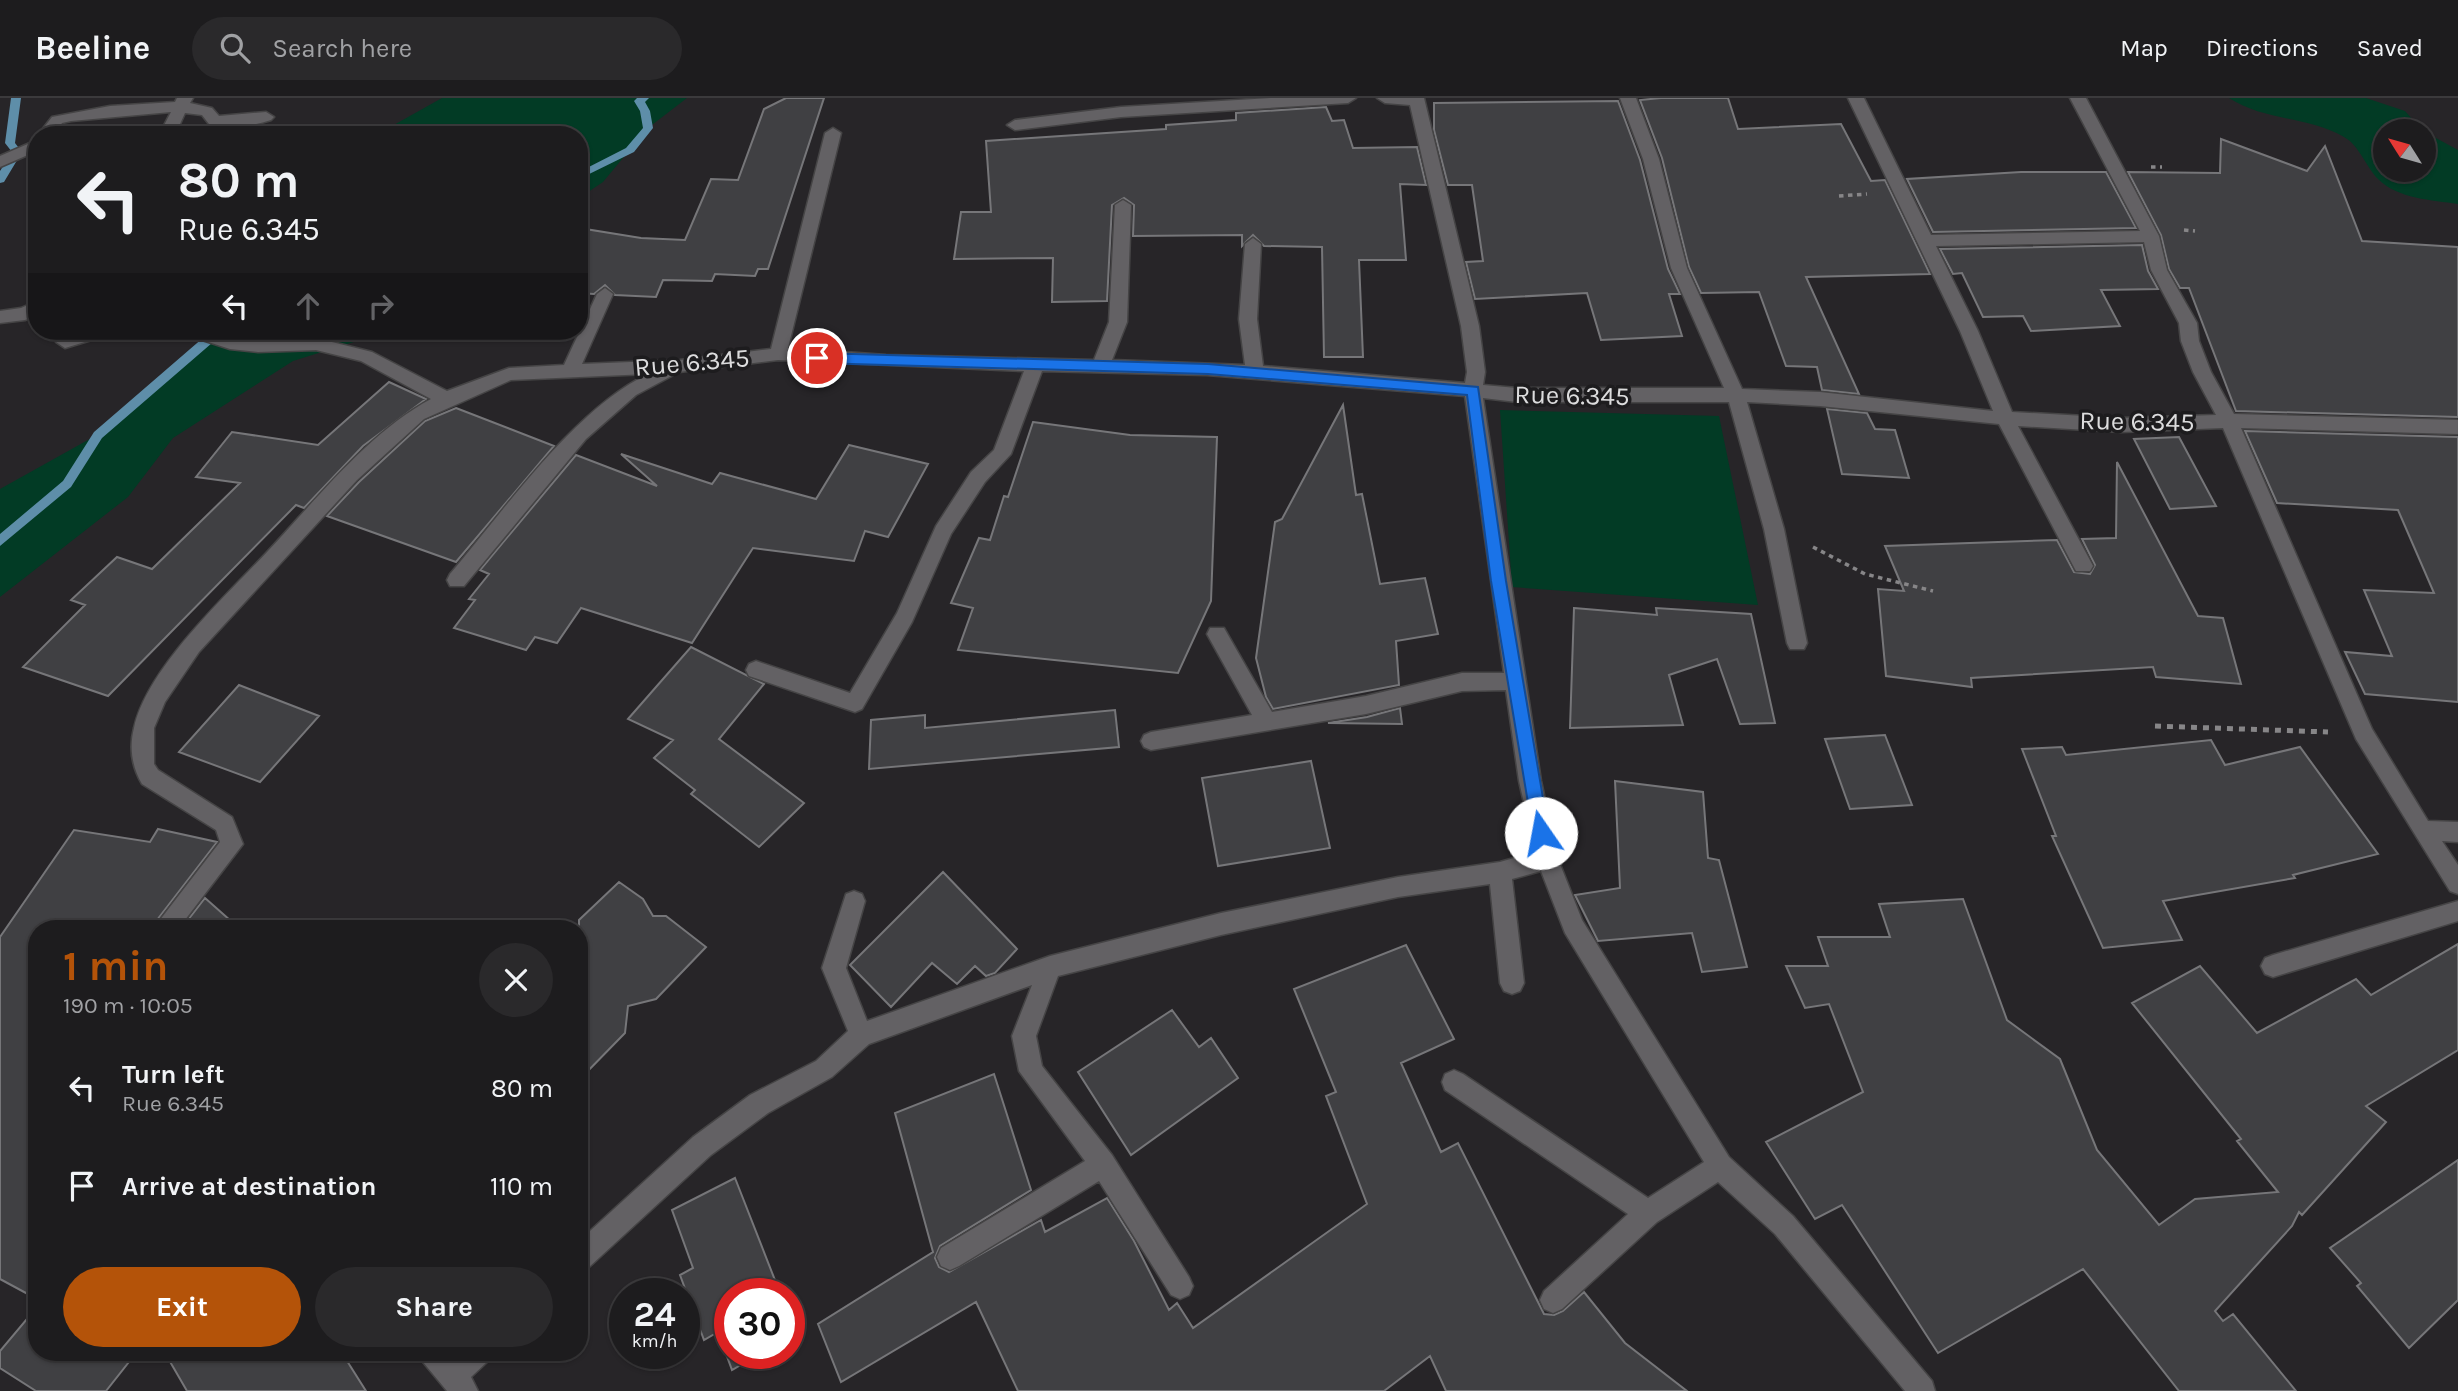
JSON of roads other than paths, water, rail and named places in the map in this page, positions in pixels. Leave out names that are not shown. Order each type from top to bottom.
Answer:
[{"type":"street","points":[[1015,125],[1121,113],[1348,98]]},
{"type":"street","points":[[1385,98],[1416,99],[1470,326],[1476,372],[1474,390],[1499,581],[1530,781],[1547,859],[1573,926],[1720,1166],[1784,1225],[1923,1391]]},
{"type":"street","points":[[1628,98],[1651,159],[1666,227],[1679,268],[1736,395],[1774,528],[1797,643]]},
{"type":"street","points":[[1856,98],[1969,331],[2006,420],[2083,566]]},
{"type":"street","points":[[2078,98],[2151,236],[2158,270],[2188,323],[2202,372],[2230,421],[2363,733],[2421,831],[2458,884]]},
{"type":"street","points":[[53,126],[57,120],[65,117],[184,103],[207,111],[214,121],[236,122],[266,117]]},
{"type":"street","points":[[172,126],[184,103]]},
{"type":"street","points":[[778,354],[833,133]]},
{"type":"street","points":[[0,162],[28,149]]},
{"type":"street","points":[[1100,368],[1118,323],[1123,205]]},
{"type":"street","points":[[1926,240],[2151,236]]},
{"type":"street","points":[[1253,244],[1248,319],[1255,374]]},
{"type":"street","points":[[588,332],[605,295]]},
{"type":"street","points":[[0,317],[28,312]]},
{"type":"street","points":[[65,342],[72,340]]},
{"type":"street","points":[[221,340],[258,346],[316,344],[366,356],[446,399]]},
{"type":"street","points":[[571,370],[585,340]]},
{"type":"street","name":"Rue 6.345","points":[[171,920],[232,844],[224,824],[150,777],[143,766],[144,728],[156,698],[192,646],[350,475],[418,414],[446,399],[509,374],[680,366],[778,354],[1035,366],[1208,369],[1580,397],[1736,395],[1820,399],[2006,420],[2121,425],[2230,421],[2458,427]]},
{"type":"street","points":[[457,580],[580,434],[631,390],[680,366]]},
{"type":"street","points":[[756,670],[855,703],[905,616],[943,531],[978,477],[1002,454],[1035,366]]},
{"type":"street","points":[[1217,634],[1266,721]]},
{"type":"street","points":[[1151,741],[1366,705],[1462,682],[1516,681]]},
{"type":"street","points":[[2421,831],[2458,832]]},
{"type":"street","points":[[588,1251],[702,1146],[759,1104],[824,1069],[861,1035],[1050,967],[1139,947],[1221,924],[1398,887],[1500,873],[1547,859]]},
{"type":"street","points":[[1500,873],[1512,983]]},
{"type":"street","points":[[854,901],[834,968],[861,1035]]},
{"type":"street","points":[[2273,966],[2458,911]]},
{"type":"street","points":[[1050,967],[1024,1035],[1031,1071],[1103,1164],[1180,1286]]},
{"type":"street","points":[[1454,1082],[1648,1213]]},
{"type":"street","points":[[950,1258],[1103,1164]]},
{"type":"street","points":[[1553,1300],[1648,1213],[1720,1166]]},
{"type":"street","points":[[439,1361],[458,1384],[473,1361]]},
{"type":"waterway","points":[[0,180],[17,152],[10,143],[16,98]]},
{"type":"waterway","points":[[588,171],[630,150],[648,128],[645,111],[639,101],[644,98]]},
{"type":"waterway","points":[[0,541],[67,484],[98,435],[208,340]]}]
